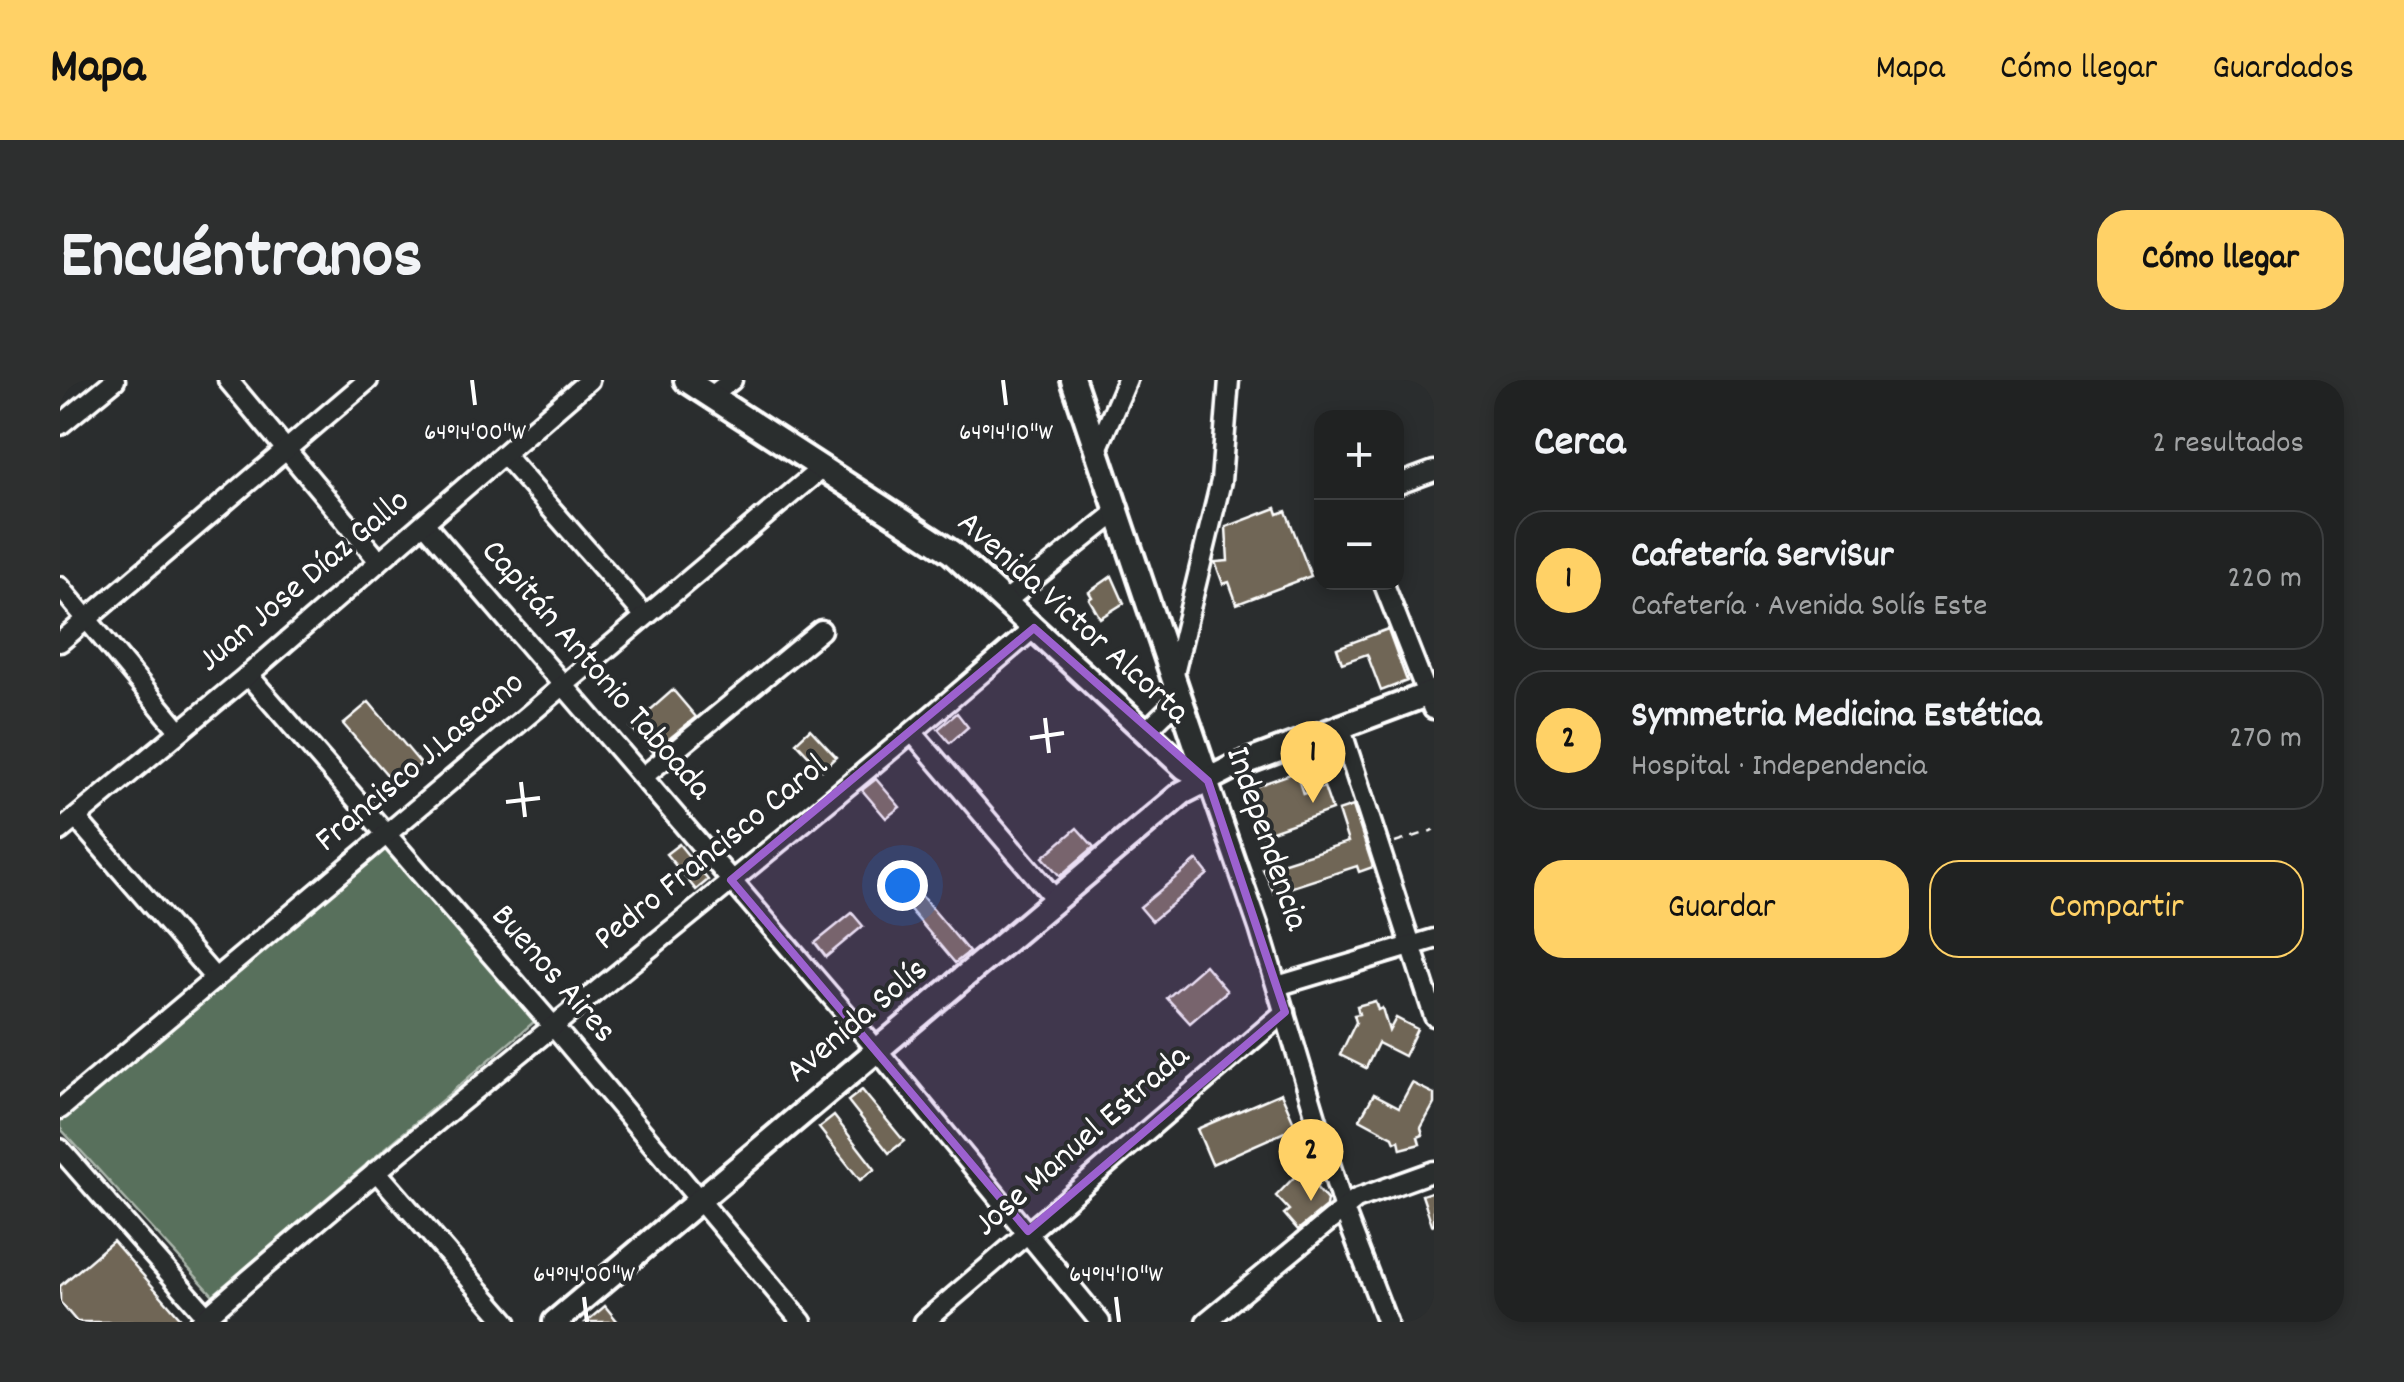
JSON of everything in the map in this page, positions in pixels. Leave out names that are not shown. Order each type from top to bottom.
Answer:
[{"type":"main road","name":"Avenida Victor Alcorta","points":[[686,380],[951,552],[1185,768],[1208,781]]},
{"type":"main road","name":"Independencia","points":[[1072,380],[1208,781]]},
{"type":"main road","name":"Avenida Solís","points":[[555,1322],[1182,793],[1231,768],[1432,701]]},
{"type":"street","points":[[60,425],[115,380]]},
{"type":"street","points":[[228,380],[379,561]]},
{"type":"street","points":[[60,642],[368,380]]},
{"type":"street","name":"Juan Jose Díaz Gallo","points":[[60,831],[505,456],[589,380]]},
{"type":"street","points":[[710,397],[732,380]]},
{"type":"street","points":[[1096,452],[1127,380]]},
{"type":"street","points":[[1146,732],[1177,687],[1188,618],[1221,481],[1228,380]]},
{"type":"street","points":[[505,456],[645,616]]},
{"type":"street","name":"Francisco J.Lascano","points":[[60,1109],[823,466]]},
{"type":"street","points":[[1404,482],[1434,472]]},
{"type":"street","points":[[1006,601],[1117,512]]},
{"type":"street","name":"Capitán Antonio Taboada","points":[[424,524],[878,1051],[1100,1322]]},
{"type":"street","points":[[60,588],[178,730]]},
{"type":"street","points":[[1386,590],[1432,701]]},
{"type":"street","points":[[1152,616],[1172,624],[1188,618]]},
{"type":"street","name":"Pedro Francisco Carol","points":[[207,1320],[376,1172],[913,733],[1034,628]]},
{"type":"street","points":[[644,776],[821,630]]},
{"type":"street","name":"Buenos Aires","points":[[248,675],[553,1026],[802,1322]]},
{"type":"street","points":[[913,733],[1056,900]]},
{"type":"street","points":[[1342,733],[1434,1016]]},
{"type":"street","name":"Independencia","points":[[1208,781],[1277,986],[1344,1210],[1386,1322]]},
{"type":"street","points":[[76,818],[214,977]]},
{"type":"street","points":[[1277,986],[1434,939]]},
{"type":"street","name":"Jose Manuel Estrada","points":[[924,1322],[1284,1012]]},
{"type":"street","points":[[60,1149],[207,1320]]},
{"type":"street","points":[[1206,1322],[1366,1194],[1434,1170]]},
{"type":"street","points":[[376,1172],[507,1322]]},
{"type":"path","points":[[1380,848],[1434,830]]},
{"type":"highlighted area","points":[[1034,628],[1208,781],[1285,1012],[1028,1231],[731,880]]},
{"type":"green space","points":[[383,847],[535,1021],[213,1295],[60,1128],[60,1120]]},
{"type":"building","points":[[1276,508],[1278,514],[1286,511],[1311,576],[1237,604],[1229,582],[1223,584],[1215,562],[1228,561],[1226,527]]},
{"type":"building","points":[[1112,576],[1124,603],[1100,618],[1089,592]]},
{"type":"building","points":[[1388,629],[1407,681],[1381,691],[1367,654],[1342,663],[1337,648]]},
{"type":"building","points":[[673,690],[696,717],[653,752],[631,727]]},
{"type":"building","points":[[369,702],[421,764],[396,785],[343,724]]},
{"type":"building","points":[[957,713],[968,727],[950,743],[938,729]]},
{"type":"building","points":[[810,729],[836,757],[822,770],[796,742]]},
{"type":"building","points":[[1296,772],[1303,794],[1324,787],[1332,810],[1258,836],[1242,791]]},
{"type":"building","points":[[876,779],[900,807],[886,818],[862,790]]},
{"type":"building","points":[[1353,806],[1373,867],[1359,872],[1357,866],[1274,893],[1263,869],[1348,842],[1338,811]]},
{"type":"building","points":[[1077,828],[1094,847],[1060,876],[1043,857]]},
{"type":"building","points":[[679,844],[708,880],[696,890],[666,854]]},
{"type":"building","points":[[1197,860],[1208,874],[1152,921],[1140,907]]},
{"type":"building","points":[[915,888],[969,952],[955,963],[901,899]]},
{"type":"building","points":[[852,913],[863,926],[826,957],[815,943]]},
{"type":"building","points":[[1205,965],[1227,991],[1190,1023],[1167,998]]},
{"type":"building","points":[[1375,1001],[1378,1010],[1382,1008],[1389,1031],[1396,1018],[1417,1029],[1404,1056],[1378,1043],[1366,1068],[1340,1055],[1356,1022],[1354,1015],[1359,1014],[1357,1006]]},
{"type":"building","points":[[1412,1083],[1434,1094],[1434,1104],[1421,1128],[1420,1144],[1401,1149],[1399,1140],[1395,1142],[1393,1137],[1360,1119],[1374,1094],[1399,1107]]},
{"type":"building","points":[[862,1090],[904,1141],[889,1153],[848,1101]]},
{"type":"building","points":[[1281,1093],[1296,1127],[1212,1164],[1197,1129]]},
{"type":"building","points":[[834,1116],[875,1169],[860,1180],[819,1128]]},
{"type":"building","points":[[1307,1164],[1314,1171],[1310,1174],[1319,1184],[1316,1187],[1327,1200],[1326,1207],[1298,1230],[1284,1214],[1289,1210],[1276,1196]]},
{"type":"building","points":[[1434,1191],[1434,1224],[1432,1225],[1422,1195]]},
{"type":"building","points":[[113,1241],[184,1322],[77,1322],[60,1302],[60,1286]]},
{"type":"building","points":[[605,1306],[618,1322],[586,1322]]},
{"type":"place","name":"Cafetería ServiSur","points":[[1313,803]]},
{"type":"place","name":"Symmetria Medicina Estética","points":[[1311,1201]]}]
